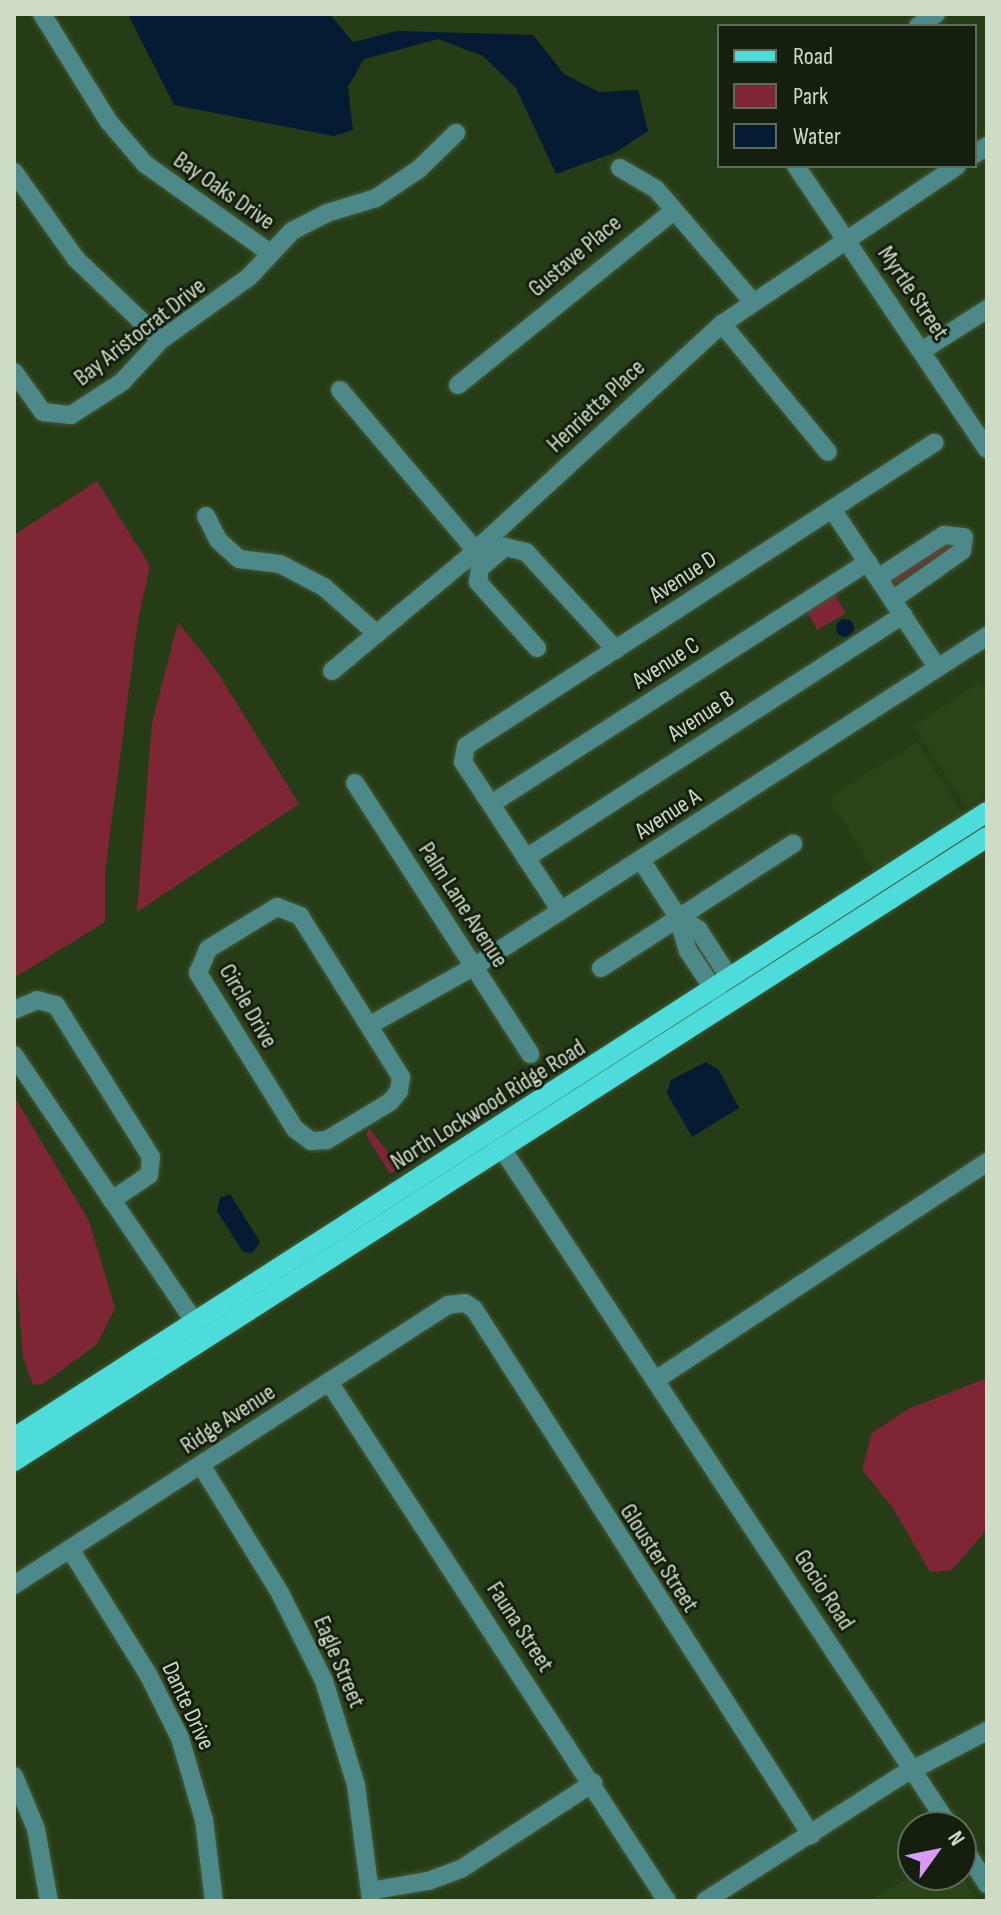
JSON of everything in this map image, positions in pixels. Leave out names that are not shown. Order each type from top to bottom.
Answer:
[{"type":"main road","name":"North Lockwood Ridge Road","points":[[14,1461],[201,1331],[723,991],[987,812]]},
{"type":"main road","name":"North Lockwood Ridge Road","points":[[497,1140],[649,1055],[723,991],[987,837]]},
{"type":"main road","name":"North Lockwood Ridge Road","points":[[14,1438],[201,1331]]},
{"type":"street","name":"Bay Oaks Drive","points":[[42,14],[109,122],[145,164],[269,252]]},
{"type":"street","name":"Bay Aristocrat Drive","points":[[14,372],[38,408],[60,417],[122,382],[161,340],[249,277],[269,252],[312,219],[390,190],[456,133]]},
{"type":"street","points":[[620,168],[656,189],[671,213],[752,301]]},
{"type":"street","name":"Myrtle Street","points":[[797,168],[987,449]]},
{"type":"street","name":"Henrietta Place","points":[[332,671],[475,550],[722,324],[954,168]]},
{"type":"street","points":[[14,172],[76,259],[161,340]]},
{"type":"street","name":"Gustave Place","points":[[458,385],[671,213]]},
{"type":"street","points":[[923,350],[987,309]]},
{"type":"street","points":[[722,324],[828,452]]},
{"type":"street","points":[[340,390],[475,550]]},
{"type":"street","name":"Avenue D","points":[[491,804],[462,755],[470,742],[934,443]]},
{"type":"street","points":[[832,509],[937,667]]},
{"type":"street","points":[[206,516],[218,540],[239,559],[280,564],[324,587],[377,634]]},
{"type":"street","name":"Avenue B","points":[[526,858],[898,607],[962,551],[964,537],[944,535],[878,578]]},
{"type":"street","points":[[537,648],[478,582],[480,568],[505,547],[526,552],[616,650]]},
{"type":"street","name":"Avenue C","points":[[491,804],[868,562]]},
{"type":"street","name":"Avenue A","points":[[370,1025],[475,966],[987,636]]},
{"type":"street","name":"Palm Lane Avenue","points":[[355,783],[530,1054]]},
{"type":"street","points":[[491,804],[561,911]]},
{"type":"street","points":[[601,968],[793,844]]},
{"type":"street","points":[[641,860],[678,917],[698,929],[723,991]]},
{"type":"street","name":"Circle Drive","points":[[269,910],[293,911],[370,1025],[398,1069],[397,1094],[327,1140],[311,1141],[295,1129],[200,979],[199,960],[208,949],[269,910]]},
{"type":"street","points":[[14,1010],[37,1000],[56,1005],[151,1157],[149,1175],[112,1200]]},
{"type":"street","points":[[14,1055],[201,1331]]},
{"type":"street","name":"Gocio Road","points":[[497,1140],[940,1811]]},
{"type":"street","points":[[657,1379],[987,1162]]},
{"type":"street","name":"Ridge Avenue","points":[[14,1585],[451,1303],[470,1305]]},
{"type":"street","name":"Glouster Street","points":[[470,1305],[811,1835]]},
{"type":"street","name":"Fauna Street","points":[[329,1382],[667,1901]]},
{"type":"street","name":"Eagle Street","points":[[201,1465],[280,1593],[324,1681],[356,1785],[371,1896]]},
{"type":"street","name":"Dante Drive","points":[[70,1549],[149,1676],[180,1738],[204,1820],[214,1901]]},
{"type":"street","points":[[705,1901],[914,1772],[987,1731]]},
{"type":"street","points":[[14,1776],[36,1829],[49,1901]]},
{"type":"street","points":[[371,1896],[461,1869],[593,1783]]},
{"type":"shaded area","points":[[979,683],[987,695],[987,794],[967,807],[914,726]]},
{"type":"shaded area","points":[[917,742],[961,811],[987,804],[876,875],[829,798]]},
{"type":"shaded area","points":[[897,1884],[897,1891],[970,1891],[977,1901],[869,1901]]},
{"type":"green space","points":[[97,481],[150,566],[138,620],[105,872],[105,922],[14,978],[14,535]]},
{"type":"green space","points":[[947,539],[958,543],[895,584],[892,577]]},
{"type":"green space","points":[[835,595],[846,613],[818,630],[807,612]]},
{"type":"green space","points":[[178,622],[218,673],[299,804],[137,912],[152,723]]},
{"type":"green space","points":[[14,1096],[89,1221],[115,1308],[97,1344],[43,1384],[33,1385],[23,1358],[14,1244]]},
{"type":"green space","points":[[369,1128],[400,1168],[390,1174],[366,1135]]},
{"type":"green space","points":[[987,1378],[987,1529],[952,1570],[930,1572],[893,1508],[862,1470],[872,1433],[908,1409]]},
{"type":"water","points":[[128,14],[330,14],[353,42],[397,31],[533,35],[564,74],[599,92],[638,90],[648,131],[616,152],[556,174],[516,88],[483,56],[438,39],[364,59],[348,87],[353,130],[334,136],[174,105]]},
{"type":"water","points":[[845,619],[854,628],[845,637],[836,628]]},
{"type":"water","points":[[706,1062],[718,1069],[739,1108],[692,1137],[667,1093],[671,1080]]},
{"type":"water","points":[[230,1194],[260,1242],[252,1253],[243,1252],[217,1211],[220,1198]]}]
